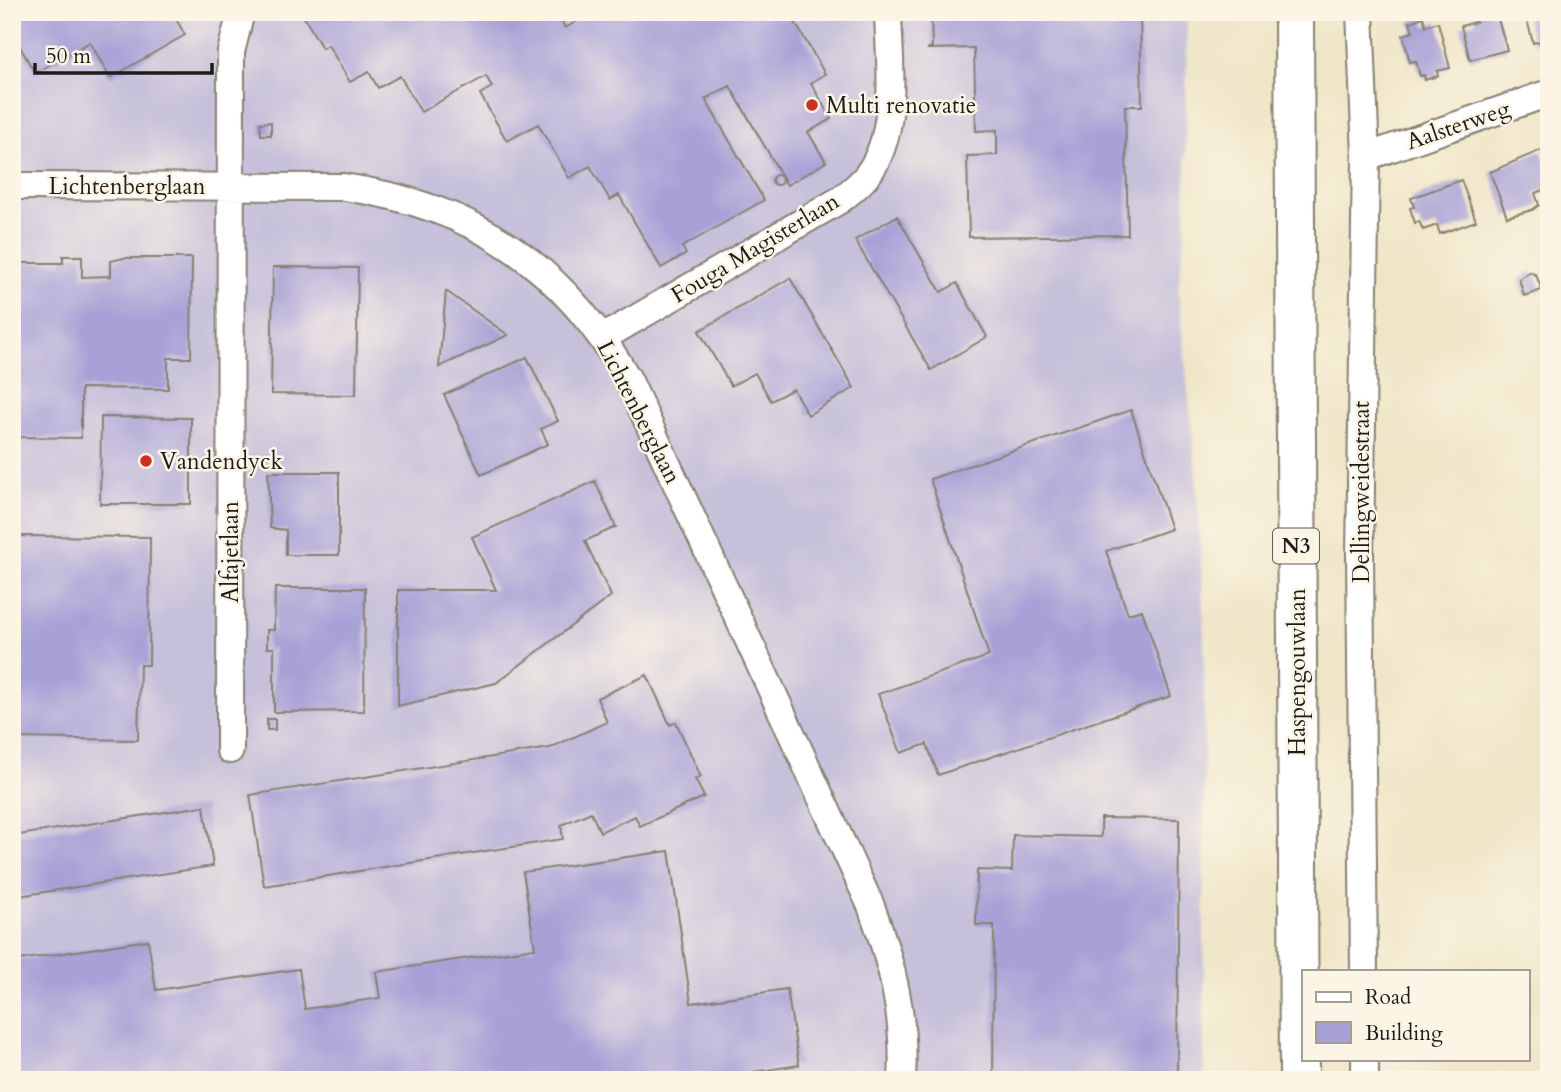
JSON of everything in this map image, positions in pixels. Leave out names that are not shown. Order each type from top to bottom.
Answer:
[{"type":"main road","name":"Haspengouwlaan","points":[[1294,12],[1299,1080]]},
{"type":"street","points":[[230,187],[230,52],[241,12]]},
{"type":"street","name":"Fouga Magisterlaan","points":[[604,337],[840,200],[867,177],[878,153],[890,96],[888,12]]},
{"type":"street","name":"Dellingweidestraat","points":[[1360,12],[1366,157],[1360,554],[1364,970]]},
{"type":"street","name":"Aalsterweg","points":[[1366,157],[1549,93]]},
{"type":"street","name":"Lichtenberglaan","points":[[12,186],[344,187],[391,194],[480,228],[517,251],[567,293],[604,337],[629,381],[871,906],[889,956],[901,1009],[902,1080]]},
{"type":"street","name":"Alfajetlaan","points":[[230,187],[230,750]]},
{"type":"street","points":[[1365,1060],[1365,1080]]},
{"type":"shaded area","points":[[12,12],[1187,12],[1185,231],[1178,288],[1196,473],[1204,624],[1204,1080],[12,1080]]},
{"type":"building","points":[[12,12],[172,12],[185,35],[110,78],[90,42],[35,73],[12,33]]},
{"type":"building","points":[[301,12],[557,12],[565,28],[593,12],[789,12],[825,74],[811,83],[831,119],[808,132],[826,162],[787,185],[730,86],[705,99],[764,200],[682,247],[686,254],[661,268],[619,195],[610,200],[590,166],[569,178],[538,124],[507,141],[480,94],[492,87],[486,76],[421,112],[400,76],[378,88],[369,72],[350,82],[328,45],[322,48]]},
{"type":"building","points":[[931,12],[1140,12],[1142,106],[1125,106],[1128,235],[969,237],[967,156],[997,155],[997,130],[976,131],[974,48],[927,49],[932,47]]},
{"type":"building","points":[[1496,12],[1507,50],[1470,60],[1461,26],[1476,22],[1474,15]]},
{"type":"building","points":[[1525,12],[1549,12],[1549,39],[1533,43]]},
{"type":"building","points":[[1423,17],[1426,26],[1438,22],[1450,68],[1437,71],[1438,76],[1425,80],[1424,75],[1420,76],[1416,61],[1410,62],[1403,35],[1413,32],[1410,22]]},
{"type":"building","points":[[271,122],[271,135],[261,135],[260,123]]},
{"type":"building","points":[[1541,150],[1549,173],[1549,188],[1535,193],[1539,205],[1532,210],[1507,217],[1490,172]]},
{"type":"building","points":[[777,175],[781,176],[781,184],[777,185],[773,184],[772,180],[773,176]]},
{"type":"building","points":[[1461,180],[1476,221],[1440,234],[1437,225],[1423,230],[1419,221],[1415,223],[1410,208],[1414,207],[1411,198]]},
{"type":"building","points":[[897,216],[941,292],[957,283],[987,337],[931,370],[855,240]]},
{"type":"building","points":[[63,256],[82,256],[82,277],[111,276],[111,261],[124,258],[192,258],[191,358],[168,358],[168,389],[81,388],[81,438],[12,437],[12,263],[63,263]]},
{"type":"building","points":[[273,267],[358,268],[356,395],[271,394]]},
{"type":"building","points":[[1530,272],[1536,275],[1542,290],[1524,296],[1519,279]]},
{"type":"building","points":[[790,278],[854,388],[808,415],[793,389],[771,401],[755,373],[731,386],[699,331]]},
{"type":"building","points":[[446,291],[508,335],[439,367]]},
{"type":"building","points":[[527,357],[558,421],[541,429],[548,444],[481,475],[444,395]]},
{"type":"building","points":[[1131,410],[1171,529],[1106,551],[1128,614],[1142,610],[1171,696],[938,775],[927,744],[901,753],[878,694],[989,656],[930,479]]},
{"type":"building","name":"Vandendyck","points":[[101,417],[191,418],[191,504],[100,504]]},
{"type":"building","points":[[268,472],[339,472],[339,555],[286,555],[286,530],[270,528]]},
{"type":"building","points":[[595,481],[616,527],[585,541],[611,596],[496,683],[398,706],[398,590],[496,590],[472,537]]},
{"type":"building","points":[[12,536],[150,537],[149,665],[140,665],[138,740],[12,738]]},
{"type":"building","points":[[275,588],[365,588],[364,711],[274,712],[274,648],[267,648],[267,630],[274,630]]},
{"type":"building","points":[[647,675],[670,725],[676,722],[701,777],[695,779],[704,797],[640,826],[635,816],[600,832],[591,812],[561,825],[563,839],[264,886],[250,795],[550,748],[607,722],[597,698]]},
{"type":"building","points":[[267,719],[275,719],[275,730],[267,730]]},
{"type":"building","points":[[204,806],[213,866],[12,897],[12,836]]},
{"type":"building","points":[[1101,818],[1179,819],[1177,1080],[993,1080],[994,925],[976,925],[977,870],[1012,871],[1013,835],[1101,837]]},
{"type":"building","points":[[669,851],[691,1003],[787,989],[799,1065],[701,1080],[12,1080],[12,961],[148,940],[156,990],[299,969],[305,1009],[380,998],[376,972],[535,948],[523,872]]},
{"type":"place","name":"Multi renovatie","points":[[812,105]]},
{"type":"place","name":"Vandendyck","points":[[146,461]]}]
